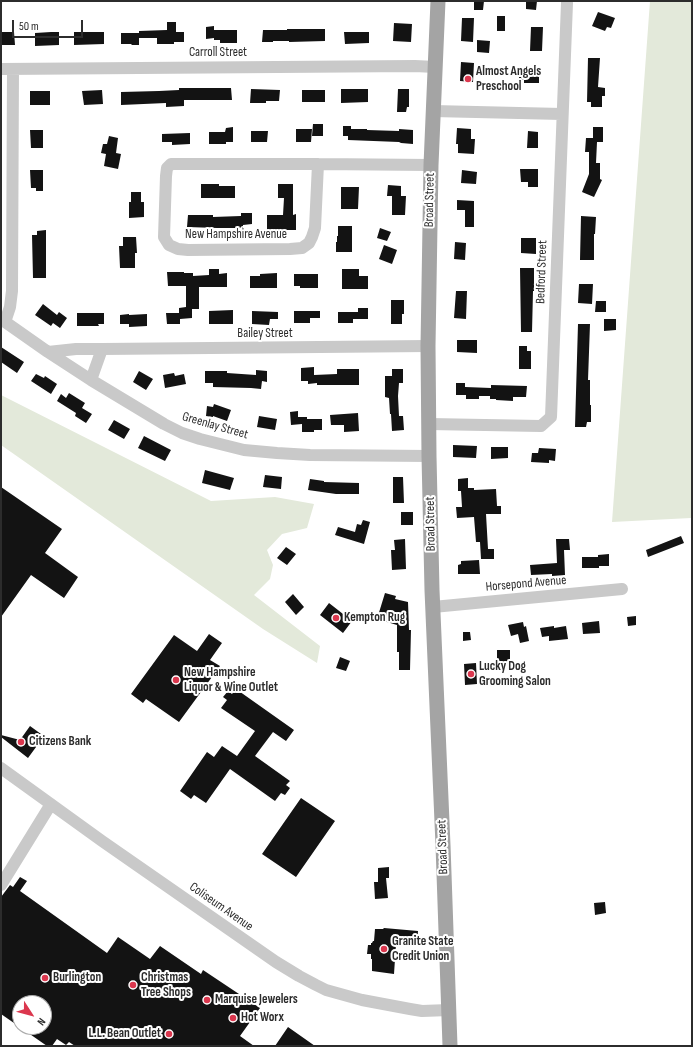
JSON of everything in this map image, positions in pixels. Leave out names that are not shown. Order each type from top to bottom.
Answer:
[{"type":"main road","name":"Broad Street","points":[[438,1],[431,165],[428,346],[429,456],[433,607],[450,1046]]},
{"type":"street","name":"Bedford Street","points":[[429,424],[541,426],[551,417],[562,114],[569,2]]},
{"type":"street","name":"Carroll Street","points":[[7,69],[435,67]]},
{"type":"street","points":[[3,320],[10,307],[12,291],[7,69]]},
{"type":"street","points":[[433,111],[562,114]]},
{"type":"street","name":"New Hampshire Avenue","points":[[318,164],[315,228],[309,243],[302,248],[188,250],[178,249],[169,245],[164,237],[166,176],[167,168],[172,164],[318,164],[431,165]]},
{"type":"street","name":"Greenlay Street","points":[[3,320],[91,380],[164,424],[182,433],[244,450],[310,455],[429,456]]},
{"type":"street","name":"Bailey Street","points":[[48,352],[76,349],[428,346]]},
{"type":"street","points":[[91,380],[102,349]]},
{"type":"street","name":"Horsepond Avenue","points":[[433,607],[622,589]]},
{"type":"street","name":"Coliseum Avenue","points":[[1,768],[102,841],[276,962],[316,986],[352,998],[410,1009],[422,1011],[449,1010]]},
{"type":"street","points":[[1,885],[51,804]]},
{"type":"green space","points":[[650,1],[692,1],[692,516],[691,518],[612,522]]},
{"type":"green space","points":[[1,395],[211,501],[275,497],[314,504],[307,528],[282,534],[267,550],[273,565],[270,579],[254,595],[320,646],[317,663],[263,629],[1,445]]},
{"type":"building","points":[[474,1],[484,1],[483,10],[474,10]]},
{"type":"building","points":[[526,1],[537,1],[536,10],[526,9]]},
{"type":"building","points":[[598,12],[615,18],[611,28],[607,27],[605,31],[592,26]]},
{"type":"building","points":[[497,16],[505,16],[505,31],[497,31]]},
{"type":"building","points":[[462,18],[474,18],[473,42],[461,41]]},
{"type":"building","points":[[167,22],[176,22],[176,32],[184,32],[184,42],[174,42],[174,44],[157,44],[157,38],[139,38],[139,45],[121,44],[121,33],[167,30]]},
{"type":"building","points":[[394,23],[412,24],[411,42],[393,41]]},
{"type":"building","points":[[214,26],[214,30],[237,30],[237,43],[220,43],[220,40],[214,40],[214,38],[206,39],[206,27]]},
{"type":"building","points":[[531,27],[543,27],[542,51],[530,51]]},
{"type":"building","points":[[325,29],[325,41],[262,42],[263,30]]},
{"type":"building","points":[[1,32],[14,32],[15,45],[1,45]]},
{"type":"building","points":[[59,32],[59,45],[35,46],[35,33]]},
{"type":"building","points":[[74,32],[104,32],[104,44],[74,45]]},
{"type":"building","points":[[344,32],[369,32],[369,43],[345,44]]},
{"type":"building","points":[[477,40],[490,41],[489,53],[477,52]]},
{"type":"building","points":[[588,58],[600,58],[598,87],[605,88],[605,96],[602,96],[602,107],[591,107],[591,102],[587,102]]},
{"type":"building","points":[[461,62],[474,63],[473,82],[460,81]]},
{"type":"building","points":[[514,68],[537,68],[539,72],[539,83],[524,83],[524,80],[519,80],[519,75],[514,75]]},
{"type":"building","points":[[179,88],[231,88],[232,100],[184,100],[184,106],[166,107],[166,103],[121,105],[121,92],[179,90]]},
{"type":"building","points":[[251,89],[280,90],[279,101],[250,103]]},
{"type":"building","points":[[341,89],[368,89],[368,102],[341,103]]},
{"type":"building","points":[[398,89],[409,89],[409,107],[407,107],[406,112],[397,112]]},
{"type":"building","points":[[102,90],[103,104],[84,105],[82,91]]},
{"type":"building","points":[[302,90],[325,90],[325,102],[302,102]]},
{"type":"building","points":[[30,91],[50,91],[50,105],[30,105]]},
{"type":"building","points":[[313,124],[323,124],[323,136],[312,136]]},
{"type":"building","points":[[343,126],[351,126],[351,129],[367,130],[413,130],[413,144],[348,140],[348,136],[343,136]]},
{"type":"building","points":[[233,127],[233,142],[226,142],[226,144],[209,144],[209,132],[225,132],[226,128]]},
{"type":"building","points":[[593,127],[603,127],[603,142],[597,142],[596,163],[600,163],[600,179],[602,180],[594,197],[582,192],[589,174],[589,152],[585,152],[586,138],[593,138]]},
{"type":"building","points":[[457,128],[471,129],[471,139],[475,139],[474,154],[458,153],[458,144],[456,144]]},
{"type":"building","points":[[296,129],[312,129],[311,142],[296,142]]},
{"type":"building","points":[[30,130],[43,130],[43,148],[31,148]]},
{"type":"building","points":[[251,131],[268,131],[267,142],[251,142]]},
{"type":"building","points":[[528,131],[538,132],[538,148],[527,148]]},
{"type":"building","points":[[190,133],[190,144],[172,145],[172,142],[162,142],[162,134]]},
{"type":"building","points":[[109,136],[118,138],[116,153],[121,154],[118,169],[104,166],[106,154],[101,153],[103,144],[107,144]]},
{"type":"building","points":[[520,169],[538,169],[538,187],[528,187],[528,182],[521,182]]},
{"type":"building","points":[[30,170],[43,170],[43,191],[36,191],[36,188],[31,188]]},
{"type":"building","points":[[462,170],[477,172],[476,184],[461,183]]},
{"type":"building","points":[[201,184],[235,186],[235,198],[201,198]]},
{"type":"building","points":[[278,184],[293,184],[293,215],[296,214],[296,230],[267,230],[267,215],[283,215],[284,198],[278,198]]},
{"type":"building","points":[[388,185],[401,186],[401,196],[406,196],[405,215],[392,215],[392,196],[387,196]]},
{"type":"building","points":[[341,187],[359,187],[358,209],[341,209]]},
{"type":"building","points":[[131,192],[141,192],[141,202],[144,202],[144,217],[129,218],[129,202],[131,202]]},
{"type":"building","points":[[457,200],[474,201],[474,227],[465,227],[465,210],[457,210]]},
{"type":"building","points":[[241,213],[252,213],[252,224],[243,225],[243,228],[187,227],[188,215],[213,215],[213,217],[241,216]]},
{"type":"building","points":[[581,216],[596,217],[594,234],[594,260],[580,260]]},
{"type":"building","points":[[338,226],[352,226],[352,252],[336,252]]},
{"type":"building","points":[[380,228],[391,232],[387,241],[377,238]]},
{"type":"building","points":[[46,230],[46,278],[33,278],[32,235],[37,235],[37,231]]},
{"type":"building","points":[[123,237],[136,237],[137,253],[135,253],[135,268],[120,268],[119,246],[123,246]]},
{"type":"building","points":[[521,238],[536,238],[536,254],[521,253]]},
{"type":"building","points":[[455,242],[466,243],[465,260],[454,259]]},
{"type":"building","points":[[384,245],[397,250],[392,264],[379,259]]},
{"type":"building","points":[[520,268],[534,268],[532,332],[521,332]]},
{"type":"building","points":[[209,269],[219,269],[219,274],[227,273],[227,287],[199,287],[199,309],[192,309],[192,318],[180,319],[180,324],[167,324],[166,313],[179,313],[179,308],[186,307],[186,286],[168,286],[167,272],[193,273],[193,276],[209,275]]},
{"type":"building","points":[[342,269],[359,269],[359,276],[368,276],[368,289],[342,289]]},
{"type":"building","points":[[277,273],[277,288],[250,288],[250,276]]},
{"type":"building","points":[[294,274],[318,274],[318,288],[300,288],[300,286],[294,286]]},
{"type":"building","points":[[579,284],[593,284],[592,304],[578,303]]},
{"type":"building","points":[[456,291],[467,291],[466,319],[454,318]]},
{"type":"building","points":[[391,300],[404,300],[402,324],[391,324]]},
{"type":"building","points":[[596,301],[606,301],[606,312],[595,312]]},
{"type":"building","points":[[43,304],[57,315],[59,312],[67,318],[60,328],[53,323],[51,326],[35,315]]},
{"type":"building","points":[[358,308],[368,308],[368,319],[353,319],[353,323],[338,323],[338,312],[358,312]]},
{"type":"building","points":[[233,310],[233,324],[209,324],[209,311]]},
{"type":"building","points":[[252,311],[278,312],[278,319],[270,319],[269,325],[252,324]]},
{"type":"building","points":[[294,311],[320,311],[320,318],[310,318],[310,323],[294,323]]},
{"type":"building","points":[[77,313],[104,313],[104,324],[98,324],[99,326],[77,326]]},
{"type":"building","points":[[147,314],[147,326],[129,327],[129,324],[120,324],[120,315]]},
{"type":"building","points":[[604,319],[616,319],[616,330],[604,331]]},
{"type":"building","points":[[578,324],[590,324],[588,380],[590,380],[591,422],[587,422],[586,427],[575,427]]},
{"type":"building","points":[[457,340],[477,340],[477,353],[457,352]]},
{"type":"building","points":[[519,346],[527,346],[527,351],[531,351],[531,369],[519,369]]},
{"type":"building","points":[[1,347],[24,362],[17,373],[1,362]]},
{"type":"building","points":[[314,367],[314,375],[337,374],[337,369],[359,369],[359,385],[317,385],[317,383],[308,384],[308,381],[301,381],[301,368]]},
{"type":"building","points":[[392,369],[403,369],[403,383],[399,383],[398,396],[399,416],[403,416],[404,430],[392,431],[389,398],[385,397],[385,376],[392,376]]},
{"type":"building","points":[[256,370],[267,371],[267,382],[262,381],[261,389],[213,387],[213,383],[205,383],[205,371],[227,371],[227,373],[256,375]]},
{"type":"building","points":[[139,371],[153,379],[146,390],[133,382]]},
{"type":"building","points":[[174,373],[175,376],[184,374],[186,384],[165,388],[163,375]]},
{"type":"building","points":[[36,374],[44,378],[45,376],[57,384],[51,394],[31,381]]},
{"type":"building","points":[[456,383],[465,383],[465,387],[491,388],[491,385],[527,386],[526,397],[513,397],[513,401],[490,399],[490,396],[479,396],[479,399],[466,399],[466,395],[456,395]]},
{"type":"building","points":[[69,393],[85,403],[82,408],[92,414],[86,423],[75,416],[76,413],[57,401],[61,394],[66,398]]},
{"type":"building","points":[[214,404],[231,410],[227,421],[213,416],[206,416],[207,406],[213,407]]},
{"type":"building","points":[[298,411],[298,417],[307,417],[307,419],[322,419],[322,430],[302,432],[302,424],[291,425],[290,412]]},
{"type":"building","points":[[358,413],[359,431],[344,432],[344,425],[331,425],[330,415]]},
{"type":"building","points":[[259,416],[277,419],[275,430],[257,427]]},
{"type":"building","points":[[114,420],[130,429],[124,439],[108,430]]},
{"type":"building","points":[[144,436],[171,450],[165,461],[138,448]]},
{"type":"building","points":[[453,445],[477,446],[476,458],[453,457]]},
{"type":"building","points":[[491,447],[508,447],[508,458],[491,459]]},
{"type":"building","points":[[539,448],[556,449],[555,461],[549,460],[549,463],[531,462],[532,453],[538,453]]},
{"type":"building","points":[[205,470],[234,478],[230,490],[202,483]]},
{"type":"building","points":[[265,475],[282,477],[281,489],[263,487]]},
{"type":"building","points":[[393,477],[403,477],[404,503],[393,503]]},
{"type":"building","points":[[468,478],[468,488],[474,488],[474,490],[496,489],[497,506],[501,506],[501,514],[486,514],[488,549],[494,549],[494,559],[481,559],[480,542],[476,542],[474,517],[457,518],[456,507],[462,507],[461,491],[458,491],[458,479]]},
{"type":"building","points":[[310,479],[324,482],[359,483],[359,494],[336,494],[308,490]]},
{"type":"building","points":[[1,487],[62,529],[45,553],[78,577],[64,598],[31,575],[1,617]]},
{"type":"building","points":[[401,512],[413,512],[413,525],[401,525]]},
{"type":"building","points":[[363,520],[370,522],[364,544],[335,535],[338,527],[355,532],[357,524],[361,525]]},
{"type":"building","points":[[681,536],[684,543],[648,557],[646,550]]},
{"type":"building","points":[[405,539],[406,569],[392,570],[391,550],[395,550],[394,540]]},
{"type":"building","points":[[556,539],[569,539],[570,550],[564,550],[565,575],[531,575],[530,565],[557,563]]},
{"type":"building","points":[[286,547],[296,554],[287,565],[277,558]]},
{"type":"building","points":[[609,554],[609,566],[599,566],[599,568],[582,568],[582,557],[598,557],[598,555]]},
{"type":"building","points":[[479,560],[480,574],[458,574],[458,565],[461,564],[461,561]]},
{"type":"building","points":[[385,593],[396,596],[395,599],[408,602],[409,630],[411,630],[410,670],[399,670],[397,625],[377,619]]},
{"type":"building","points":[[293,594],[304,607],[296,615],[285,602]]},
{"type":"building","name":"Kempton Rug","points":[[329,603],[352,621],[343,633],[320,615]]},
{"type":"building","points":[[636,616],[636,625],[628,626],[627,617]]},
{"type":"building","points":[[599,621],[600,633],[583,634],[582,623]]},
{"type":"building","points":[[523,622],[524,627],[526,626],[529,641],[520,643],[518,634],[511,636],[508,625]]},
{"type":"building","points":[[554,626],[554,628],[566,626],[568,639],[549,641],[549,636],[542,637],[540,628]]},
{"type":"building","points":[[463,632],[470,632],[471,640],[463,641]]},
{"type":"building","name":"New Hampshire Liquor & Wine Outlet","points":[[209,634],[222,643],[210,660],[220,666],[179,722],[146,699],[143,703],[131,694],[174,635],[197,651]]},
{"type":"building","points":[[497,650],[510,650],[510,662],[497,662]]},
{"type":"building","points":[[340,657],[350,661],[346,671],[336,668]]},
{"type":"building","name":"Lucky Dog Grooming Salon","points":[[476,663],[477,684],[465,685],[464,664]]},
{"type":"building","points":[[236,689],[294,730],[286,741],[273,732],[255,756],[290,781],[286,785],[290,788],[285,795],[281,793],[275,801],[230,769],[206,803],[194,795],[191,799],[180,791],[207,752],[214,757],[222,746],[237,756],[255,731],[221,708],[227,700],[223,697],[228,691],[232,694]]},
{"type":"building","name":"Citizens Bank","points":[[30,726],[41,734],[36,741],[39,743],[28,758],[1,737],[1,735],[20,740]]},
{"type":"building","points":[[301,798],[335,821],[296,877],[262,854]]},
{"type":"building","points":[[389,867],[389,878],[386,878],[388,898],[375,899],[374,882],[378,882],[378,868]]},
{"type":"building","points":[[20,877],[27,881],[20,891],[107,953],[118,937],[150,959],[160,946],[201,974],[203,970],[260,1008],[240,1036],[254,1046],[75,1046],[69,1042],[66,1045],[57,1039],[52,1046],[47,1046],[31,1035],[52,1035],[52,995],[12,995],[12,1022],[1,1014],[1,897],[10,885],[13,887]]},
{"type":"building","points":[[605,902],[606,913],[595,915],[594,903]]},
{"type":"building","points":[[384,928],[418,931],[417,945],[396,944],[394,974],[372,971],[371,954],[367,954],[368,945],[371,945],[374,941],[375,929]]},
{"type":"building","points":[[288,1027],[315,1046],[275,1046]]},
{"type":"place","name":"Almost Angels Preschool","points":[[468,79]]},
{"type":"place","name":"Kempton Rug","points":[[336,618]]},
{"type":"place","name":"Lucky Dog Grooming Salon","points":[[471,674]]},
{"type":"place","name":"New Hampshire Liquor & Wine Outlet","points":[[176,680]]},
{"type":"place","name":"Citizens Bank","points":[[21,742]]},
{"type":"place","name":"Granite State Credit Union","points":[[384,949]]},
{"type":"place","name":"Burlington","points":[[45,978]]},
{"type":"place","name":"Christmas Tree Shops","points":[[133,985]]},
{"type":"place","name":"Marquise Jewelers","points":[[207,1000]]},
{"type":"place","name":"Hot Worx","points":[[233,1018]]},
{"type":"place","name":"L.L. Bean Outlet","points":[[169,1034]]}]
